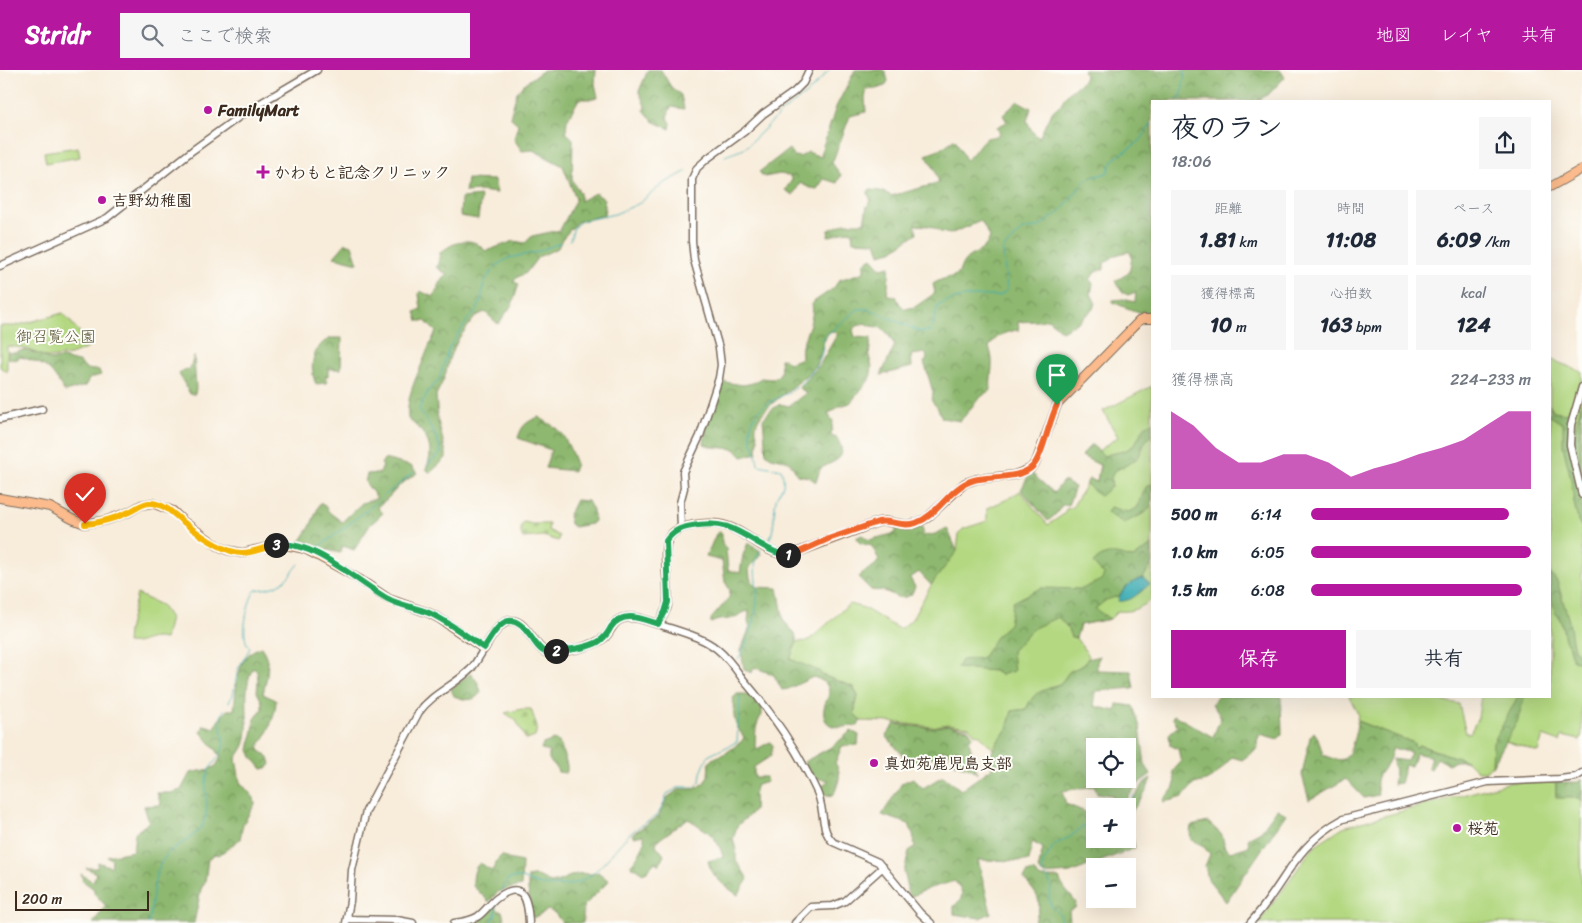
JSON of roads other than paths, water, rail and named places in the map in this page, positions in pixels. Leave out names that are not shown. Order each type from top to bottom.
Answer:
[{"type":"main road","points":[[1551,187],[1582,169]]},
{"type":"main road","points":[[0,498],[50,507],[85,524],[107,520],[129,512],[141,505],[152,503],[173,511],[182,521],[218,546],[227,550],[242,553],[280,544],[305,548],[359,579],[389,599],[429,613],[440,619],[484,648],[497,628],[504,622],[517,622],[522,625],[541,650],[549,652],[597,643],[607,634],[617,620],[623,618],[637,618],[658,624],[668,602],[666,541],[675,531],[681,528],[709,523],[724,525],[739,531],[768,548],[784,555],[790,555],[828,539],[878,522],[883,521],[907,525],[917,523],[927,518],[965,483],[977,479],[1014,475],[1030,469],[1036,462],[1057,405],[1139,321],[1151,319]]},
{"type":"street","points":[[0,266],[107,218],[193,150],[239,117],[317,70]]},
{"type":"street","points":[[681,528],[680,503],[684,488],[683,472],[700,436],[719,378],[721,365],[717,341],[694,260],[692,241],[692,179],[697,168],[702,163],[745,131],[763,114],[794,92],[803,83],[809,70]]},
{"type":"street","points":[[1582,387],[1571,425],[1570,445],[1582,495]]},
{"type":"street","points":[[0,419],[42,409]]},
{"type":"street","points":[[658,624],[708,643],[723,654],[785,732],[816,791],[822,807],[824,828],[829,838],[841,846],[878,862],[920,913],[931,923]]},
{"type":"street","points":[[413,923],[396,920],[347,921],[354,861],[362,823],[370,803],[419,712],[430,699],[460,679],[472,668],[484,648]]},
{"type":"street","points":[[1250,923],[1309,843],[1327,828],[1343,819],[1488,782],[1576,777],[1582,772]]},
{"type":"street","points":[[795,923],[811,907],[833,906],[846,901],[883,867]]},
{"type":"street","points":[[454,923],[476,918],[496,899],[507,892],[518,892],[525,897],[529,923]]},
{"type":"water","points":[[1143,578],[1150,584],[1131,598],[1118,601],[1128,586]]},
{"type":"waterway","points":[[725,156],[744,149],[781,113],[810,91],[829,70]]},
{"type":"waterway","points":[[1179,100],[1182,94],[1185,70]]},
{"type":"waterway","points":[[767,543],[772,533],[777,496],[783,485],[783,477],[781,469],[758,465],[750,435],[751,425],[754,417],[764,406],[797,387],[808,377],[820,359],[823,338],[858,309],[869,309],[921,332],[931,331],[938,306],[946,302],[968,296],[1000,296],[1007,290],[1003,250],[1007,245],[1022,230],[1039,227],[1062,210],[1086,179],[1107,173],[1114,159],[1140,141],[1151,124]]},
{"type":"waterway","points":[[570,240],[574,227],[581,221],[615,214],[638,204],[663,184],[687,171]]},
{"type":"waterway","points":[[427,465],[441,453],[435,435],[419,409],[428,391],[439,380],[449,348],[469,318],[476,312],[481,301],[484,282],[497,265],[509,258],[537,252],[560,243]]},
{"type":"waterway","points":[[319,547],[414,472]]},
{"type":"waterway","points":[[738,659],[754,622],[757,606],[755,567],[761,550]]},
{"type":"waterway","points":[[229,702],[233,695],[238,669],[250,648],[246,642],[245,622],[253,594],[256,590],[276,586],[281,583],[299,564]]},
{"type":"waterway","points":[[502,891],[508,879],[521,878],[544,885],[568,885],[579,882],[596,871],[624,839],[657,815],[667,794],[680,787],[695,787],[700,782],[701,773],[708,756],[737,742],[740,696]]},
{"type":"waterway","points":[[148,923],[155,881],[160,865],[170,852],[195,834],[204,823],[207,776],[210,768],[220,755],[224,742],[220,720],[224,710]]},
{"type":"waterway","points":[[1059,923],[1061,917],[1051,905],[1049,896],[1051,886],[1042,872],[1043,863],[1054,845],[1070,837],[1086,825]]},
{"type":"waterway","points":[[491,923],[495,916],[497,902]]},
{"type":"place","name":"FamilyMart","points":[[208,110]]},
{"type":"place","name":"かわもと記念クリニック","points":[[263,172]]},
{"type":"place","name":"吉野幼稚園","points":[[102,200]]},
{"type":"place","name":"真如苑鹿児島支部","points":[[874,763]]},
{"type":"place","name":"桜苑","points":[[1457,828]]},
{"type":"park label","name":"御召覧公園","points":[[56,336]]}]
